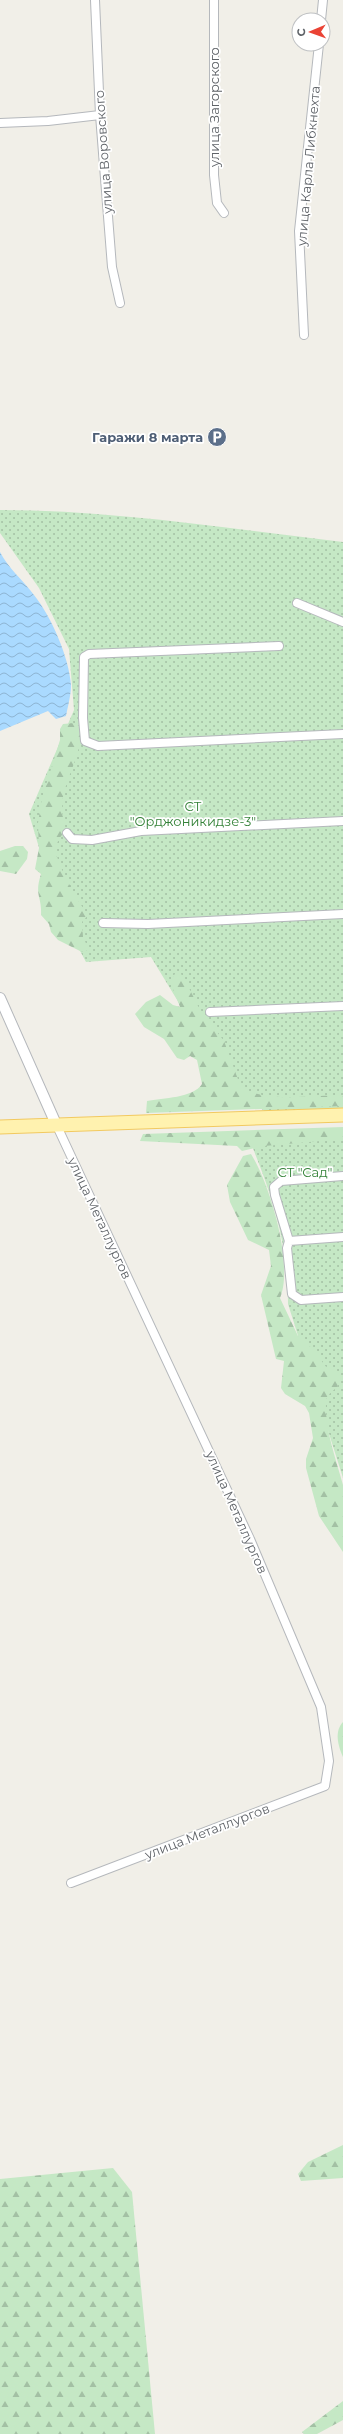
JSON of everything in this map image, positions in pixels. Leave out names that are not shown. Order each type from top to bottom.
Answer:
[{"type":"main road","points":[[0,1127],[56,1124],[343,1116]]},
{"type":"street","name":"улица Воровского","points":[[95,0],[100,115],[112,267],[120,303]]},
{"type":"street","name":"улица Загорского","points":[[214,0],[214,175],[217,203],[224,212]]},
{"type":"street","points":[[322,12],[323,0]]},
{"type":"street","name":"улица Карла Либкнехта","points":[[304,335],[299,231],[318,52]]},
{"type":"street","points":[[0,123],[48,121],[100,115]]},
{"type":"street","points":[[297,603],[343,622]]},
{"type":"street","points":[[279,646],[89,654],[84,657],[82,718],[85,741],[98,746],[343,734]]},
{"type":"street","points":[[67,833],[72,839],[92,840],[141,831],[343,821]]},
{"type":"street","points":[[103,923],[148,924],[343,914]]},
{"type":"street","name":"улица Металлургов","points":[[0,998],[56,1124],[250,1539],[321,1706],[329,1761],[326,1786],[71,1883]]},
{"type":"street","points":[[210,1012],[343,1006]]},
{"type":"street","points":[[343,1176],[281,1181],[274,1187],[289,1241],[287,1248],[292,1294],[301,1300],[343,1297]]},
{"type":"street","points":[[289,1241],[343,1237]]},
{"type":"green space","name":"СТ \"Орджоникидзе-3\"","points":[[0,510],[86,513],[172,521],[343,542],[343,1110],[266,1112],[230,1087],[151,957],[86,962],[57,908],[29,814],[74,710],[69,649],[39,588],[0,533]]},
{"type":"green space","points":[[74,723],[81,727],[81,737],[62,801],[65,831],[58,842],[56,851],[60,865],[74,894],[88,915],[82,922],[83,937],[89,950],[82,952],[58,940],[51,932],[49,924],[41,915],[38,887],[41,874],[35,869],[39,848],[38,823],[42,798],[60,740],[60,729],[63,724]]},
{"type":"green space","points":[[15,846],[23,846],[28,852],[27,859],[16,874],[0,871],[0,851]]},
{"type":"green space","points":[[177,971],[183,976],[200,1010],[224,1041],[240,1085],[249,1091],[260,1095],[274,1097],[343,1095],[343,1106],[146,1113],[147,1101],[185,1095],[198,1089],[202,1084],[197,1060],[190,1056],[184,1060],[177,1058],[164,1039],[144,1027],[135,1014],[146,1002],[160,995],[173,1005],[180,1007],[172,984],[174,975]]},
{"type":"green space","points":[[343,1127],[343,1139],[264,1146],[242,1151],[237,1146],[140,1141],[143,1134]]},
{"type":"green space","name":"СТ \"Сад\"","points":[[343,1130],[343,1478],[288,1304],[282,1238],[271,1198],[248,1136]]},
{"type":"green space","points":[[251,1154],[266,1185],[278,1225],[284,1266],[284,1284],[280,1298],[298,1336],[316,1352],[325,1366],[339,1373],[339,1384],[327,1398],[326,1413],[327,1424],[343,1485],[343,1552],[319,1516],[306,1468],[306,1459],[313,1438],[309,1413],[305,1406],[285,1394],[281,1388],[284,1361],[276,1359],[261,1295],[271,1266],[269,1250],[248,1240],[230,1202],[227,1185],[243,1156]]},
{"type":"green space","points":[[343,1722],[343,1757],[338,1743],[338,1730]]},
{"type":"green space","points":[[343,2145],[343,2178],[301,2181],[298,2174],[308,2162]]},
{"type":"green space","points":[[113,2168],[132,2192],[155,2434],[0,2434],[0,2179]]},
{"type":"green space","points":[[343,2401],[343,2420],[317,2434],[304,2434],[302,2432]]},
{"type":"water","points":[[0,552],[3,558],[34,595],[53,625],[67,662],[71,685],[66,716],[56,719],[48,711],[0,731]]},
{"type":"place","name":"Гаражи 8 марта","points":[[217,437]]}]
